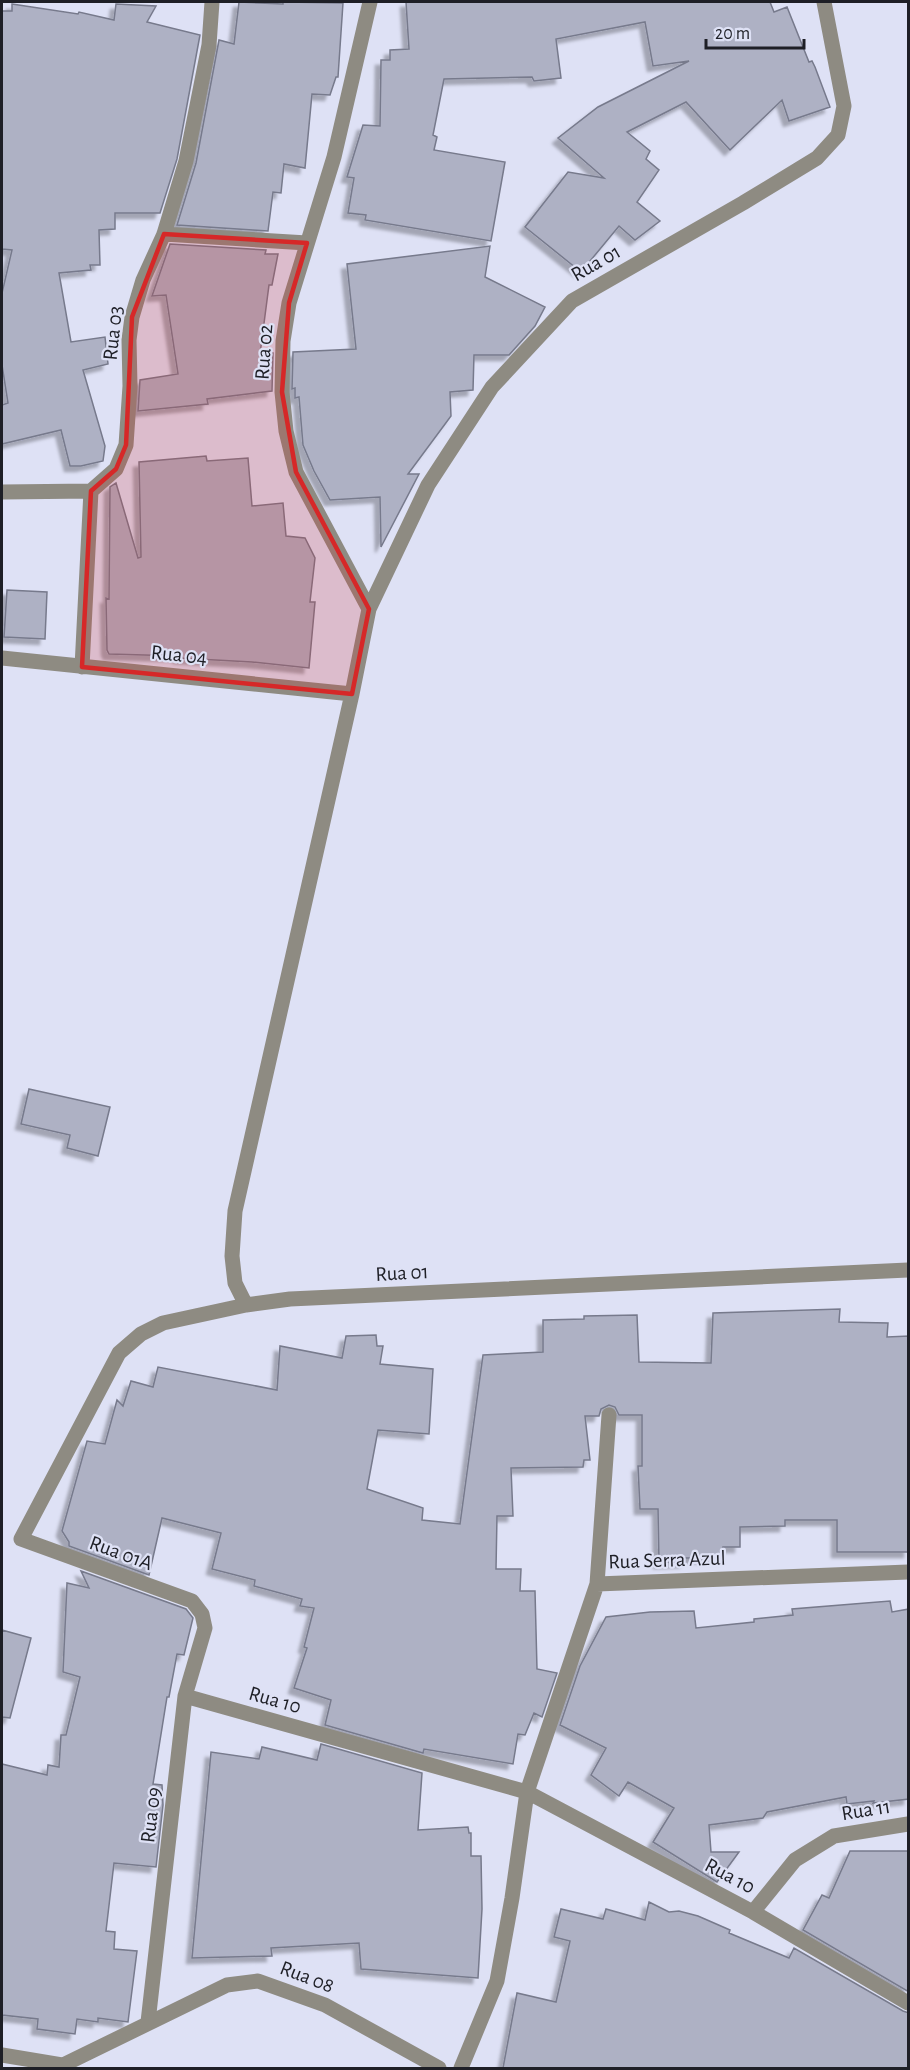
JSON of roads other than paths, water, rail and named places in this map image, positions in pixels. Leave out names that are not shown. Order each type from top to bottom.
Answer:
[{"type":"street","name":"Rua 03","points":[[91,492],[116,469],[126,445],[130,386],[129,340],[132,317],[143,280],[164,234],[186,161],[209,45],[212,2]]},
{"type":"street","name":"Rua 02","points":[[369,609],[296,472],[286,431],[282,392],[283,341],[289,303],[334,157],[370,2]]},
{"type":"street","name":"Rua 01","points":[[369,609],[428,485],[492,387],[572,301],[817,158],[838,135],[844,106],[824,2]]},
{"type":"street","points":[[164,234],[307,243]]},
{"type":"street","points":[[2,492],[91,492],[82,667]]},
{"type":"street","points":[[246,1305],[235,1283],[232,1256],[235,1211],[352,694],[369,609]]},
{"type":"street","name":"Rua 04","points":[[2,658],[352,694]]},
{"type":"street","name":"Rua 01","points":[[21,1539],[119,1353],[141,1334],[163,1323],[246,1305],[290,1299],[909,1270]]},
{"type":"street","name":"Rua Serra Azul","points":[[609,1415],[597,1584],[909,1572]]},
{"type":"street","name":"Rua 01A","points":[[21,1539],[192,1601],[202,1614]]},
{"type":"street","points":[[461,2068],[497,1981],[512,1898],[527,1792],[597,1584]]},
{"type":"street","name":"Rua 09","points":[[148,2022],[185,1696],[205,1628],[202,1614]]},
{"type":"street","name":"Rua 10","points":[[185,1696],[527,1792],[753,1912],[909,2003]]},
{"type":"street","name":"Rua 11","points":[[753,1912],[795,1860],[834,1836],[909,1824]]},
{"type":"street","name":"Rua 08","points":[[59,2067],[227,1985],[258,1981],[326,2005],[439,2068]]},
{"type":"street","points":[[2,2055],[24,2064],[59,2067]]}]
